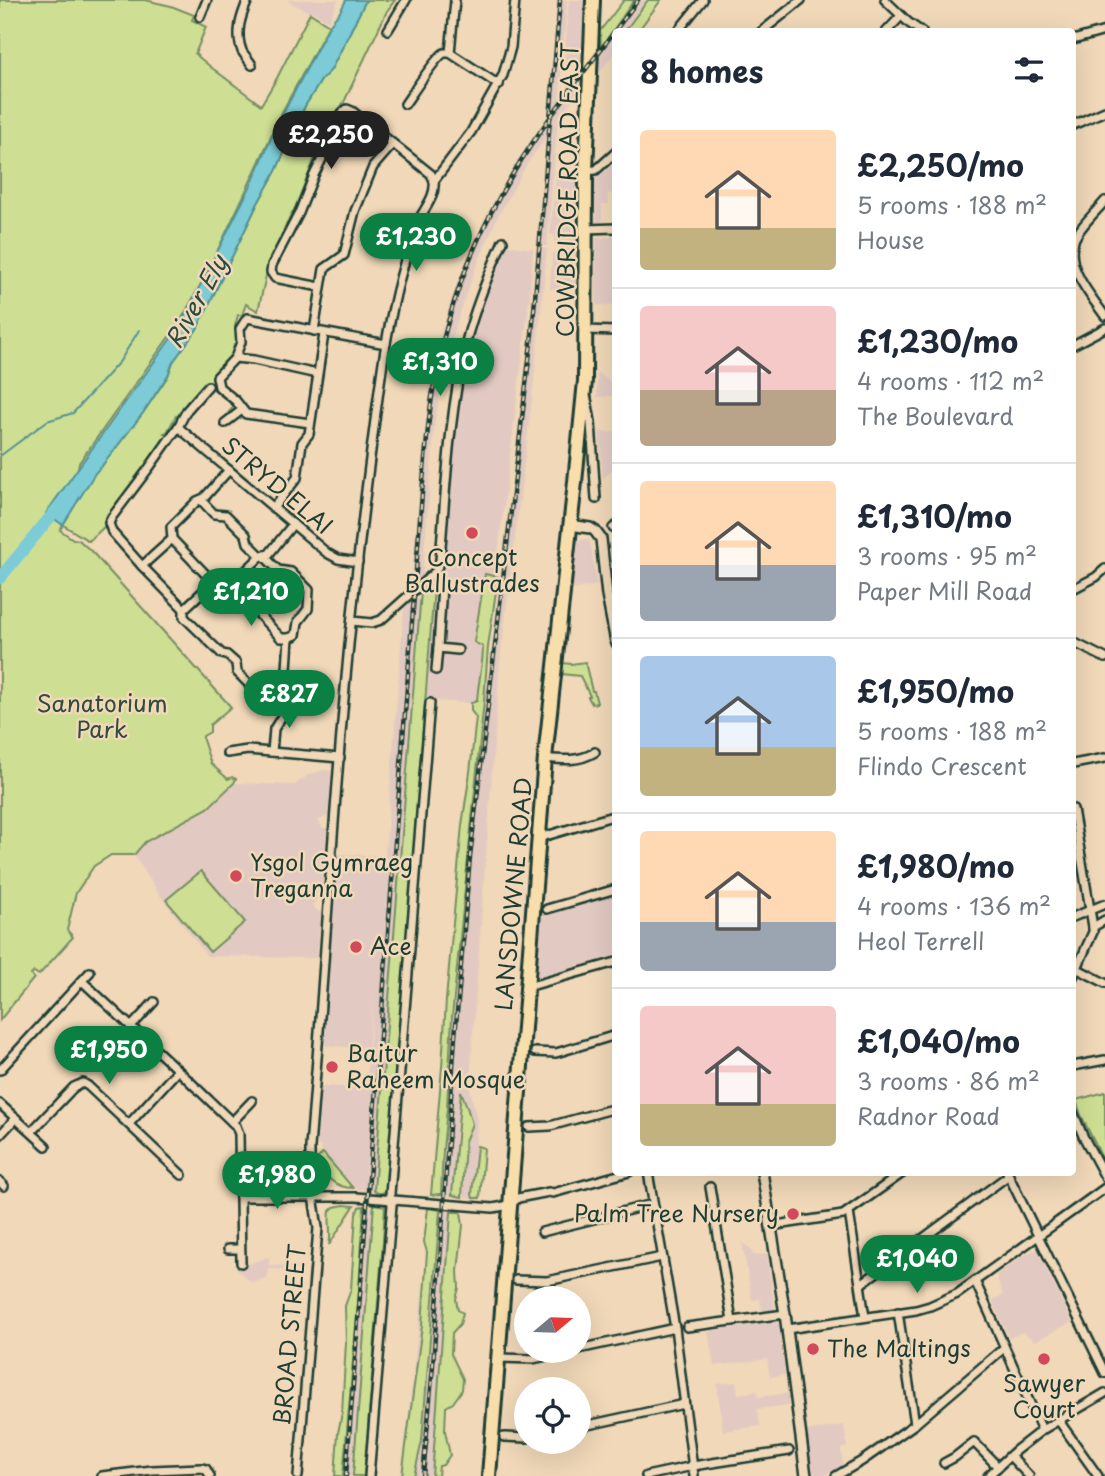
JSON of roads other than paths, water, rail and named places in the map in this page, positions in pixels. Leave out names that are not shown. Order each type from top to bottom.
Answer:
[{"type":"main road","name":"COWBRIDGE ROAD EAST","points":[[570,525],[585,381],[586,171],[593,0]]},
{"type":"main road","name":"LANSDOWNE ROAD","points":[[489,1476],[545,758],[570,525]]},
{"type":"street","points":[[200,17],[207,0]]},
{"type":"street","points":[[248,0],[235,36],[252,65]]},
{"type":"street","points":[[388,30],[406,0]]},
{"type":"street","points":[[450,53],[455,0]]},
{"type":"street","name":"BROAD STREET","points":[[298,1476],[318,1228],[309,1169],[310,1147],[345,687],[366,488],[386,344],[400,276],[419,220],[432,199],[434,181],[471,132],[503,75],[511,47],[515,0]]},
{"type":"street","points":[[680,28],[703,0]]},
{"type":"street","points":[[766,28],[800,0]]},
{"type":"street","points":[[885,0],[917,28]]},
{"type":"street","points":[[890,28],[901,16]]},
{"type":"street","points":[[1076,39],[1105,31]]},
{"type":"street","points":[[405,104],[442,55],[450,53],[499,85]]},
{"type":"street","points":[[320,287],[275,278],[271,272],[323,157],[331,131],[343,112],[349,110],[430,174],[434,181]]},
{"type":"street","points":[[1076,124],[1105,111]]},
{"type":"street","points":[[314,331],[320,287],[326,267],[345,252],[355,211],[373,167],[393,144]]},
{"type":"street","points":[[586,171],[596,170],[612,156]]},
{"type":"street","points":[[1076,239],[1105,201]]},
{"type":"street","points":[[585,229],[612,228]]},
{"type":"street","points":[[352,621],[372,623],[381,620],[434,575],[440,560],[450,428],[456,387],[482,292],[503,241]]},
{"type":"street","points":[[1076,273],[1105,316]]},
{"type":"street","points":[[310,423],[246,414],[236,401],[219,387],[216,380],[218,374],[234,358],[241,342],[240,329],[247,318],[386,344]]},
{"type":"street","points":[[1076,343],[1105,328]]},
{"type":"street","points":[[586,330],[612,331]]},
{"type":"street","points":[[274,508],[296,481],[302,443],[309,434],[324,334]]},
{"type":"street","points":[[234,358],[317,374]]},
{"type":"street","name":"COWBRIDGE ROAD EAST","points":[[585,381],[591,422],[596,499]]},
{"type":"street","points":[[208,386],[187,410],[178,427],[109,523],[112,532],[184,609],[184,618],[222,654],[227,654],[236,663],[237,672],[269,705],[282,707]]},
{"type":"street","points":[[226,423],[242,410]]},
{"type":"street","name":"STRYD ELAI","points":[[178,427],[331,556],[358,562]]},
{"type":"street","points":[[229,470],[204,498],[197,501],[171,527],[170,537],[213,582],[217,585],[231,585],[262,556],[269,554],[293,524]]},
{"type":"street","points":[[575,482],[594,480]]},
{"type":"street","points":[[201,500],[214,514],[226,515],[246,535],[248,543],[278,570],[291,572],[307,586],[308,609],[298,622],[296,635],[281,638],[231,585]]},
{"type":"street","points":[[570,525],[590,528],[601,539],[612,621]]},
{"type":"street","points":[[142,566],[172,539]]},
{"type":"street","points":[[1076,587],[1105,569]]},
{"type":"street","points":[[434,575],[442,586],[436,670]]},
{"type":"street","points":[[184,609],[213,582]]},
{"type":"street","points":[[272,752],[274,729],[282,716],[289,638]]},
{"type":"street","points":[[1076,644],[1105,658]]},
{"type":"street","points":[[438,648],[458,650]]},
{"type":"street","points":[[369,1476],[416,884],[432,730],[430,703]]},
{"type":"street","points":[[227,753],[240,750],[340,758]]},
{"type":"street","points":[[545,758],[573,760],[595,752]]},
{"type":"street","points":[[1076,763],[1105,758]]},
{"type":"street","points":[[539,838],[612,816]]},
{"type":"street","points":[[1076,830],[1093,927],[1076,968],[1105,983]]},
{"type":"street","points":[[416,884],[425,885]]},
{"type":"street","points":[[547,909],[612,890]]},
{"type":"street","points":[[1076,916],[1105,904]]},
{"type":"street","points":[[1093,927],[1105,920]]},
{"type":"street","points":[[527,987],[612,963]]},
{"type":"street","points":[[0,1070],[90,972]]},
{"type":"street","points":[[82,981],[232,1122],[239,1134],[240,1263]]},
{"type":"street","points":[[131,1027],[154,1002]]},
{"type":"street","points":[[535,1052],[556,1053],[612,1036]]},
{"type":"street","points":[[403,1046],[413,1046]]},
{"type":"street","points":[[1076,1065],[1105,1060]]},
{"type":"street","points":[[130,1124],[178,1070]]},
{"type":"street","points":[[32,1131],[74,1087],[83,1083],[182,1175]]},
{"type":"street","points":[[232,1122],[252,1101]]},
{"type":"street","points":[[0,1104],[46,1146]]},
{"type":"street","points":[[529,1127],[546,1127],[612,1109]]},
{"type":"street","points":[[0,1135],[16,1118]]},
{"type":"street","points":[[1076,1119],[1105,1177]]},
{"type":"street","points":[[240,1197],[356,1197],[483,1208],[510,1205],[518,1198],[553,1193],[615,1176]]},
{"type":"street","points":[[649,1176],[675,1328],[694,1476]]},
{"type":"street","points":[[763,1176],[785,1314],[806,1476]]},
{"type":"street","points":[[770,1226],[843,1215],[898,1176]]},
{"type":"street","points":[[861,1284],[1005,1176]]},
{"type":"street","points":[[1009,1176],[1105,1373]]},
{"type":"street","points":[[710,1186],[732,1321]]},
{"type":"street","points":[[787,1329],[898,1312],[943,1301],[1105,1188]]},
{"type":"street","points":[[542,1232],[653,1204]]},
{"type":"street","points":[[849,1212],[865,1317]]},
{"type":"street","points":[[228,1249],[240,1249]]},
{"type":"street","points":[[516,1280],[547,1281],[662,1256]]},
{"type":"street","points":[[975,1281],[1042,1430]]},
{"type":"street","points":[[898,1312],[915,1424]]},
{"type":"street","points":[[687,1327],[785,1314]]},
{"type":"street","points":[[592,1346],[675,1328]]},
{"type":"street","points":[[836,1476],[915,1424],[1004,1348]]},
{"type":"street","points":[[499,1358],[514,1358]]},
{"type":"street","points":[[988,1476],[1042,1430],[1105,1392]]},
{"type":"street","points":[[591,1424],[684,1404]]},
{"type":"street","points":[[1059,1421],[1098,1476]]},
{"type":"street","points":[[968,1435],[998,1467]]},
{"type":"street","points":[[504,1437],[514,1437]]},
{"type":"street","points":[[944,1463],[974,1442]]},
{"type":"street","points":[[646,1476],[789,1451]]},
{"type":"street","points":[[1010,1456],[1029,1476]]},
{"type":"street","points":[[102,1476],[201,1468],[206,1469],[210,1476]]},
{"type":"water","points":[[346,0],[366,0],[331,70],[305,106],[276,171],[197,329],[173,362],[168,375],[143,413],[95,473],[63,525],[46,513],[179,327],[252,183],[275,129],[330,24]]},
{"type":"waterway","points":[[0,456],[47,421],[73,413],[120,361],[139,330]]},
{"type":"waterway","name":"River Ely","points":[[0,578],[61,504]]},
{"type":"railway","points":[[423,1476],[470,857],[532,334],[560,0]]},
{"type":"railway","points":[[617,28],[638,0]]},
{"type":"railway","points":[[346,1476],[422,493],[436,371],[449,319],[466,269],[500,196],[548,121],[612,35]]},
{"type":"place","name":"Concept Ballustrades","points":[[472,533]]},
{"type":"place","name":"Ysgol Gymraeg Treganna","points":[[236,876]]},
{"type":"place","name":"Ace","points":[[356,947]]},
{"type":"place","name":"Baitur Raheem Mosque","points":[[332,1067]]},
{"type":"place","name":"Palm Tree Nursery","points":[[793,1214]]},
{"type":"place","name":"The Maltings","points":[[813,1349]]},
{"type":"place","name":"Sawyer Court","points":[[1044,1359]]},
{"type":"park label","name":"Sanatorium Park","points":[[102,717]]}]
